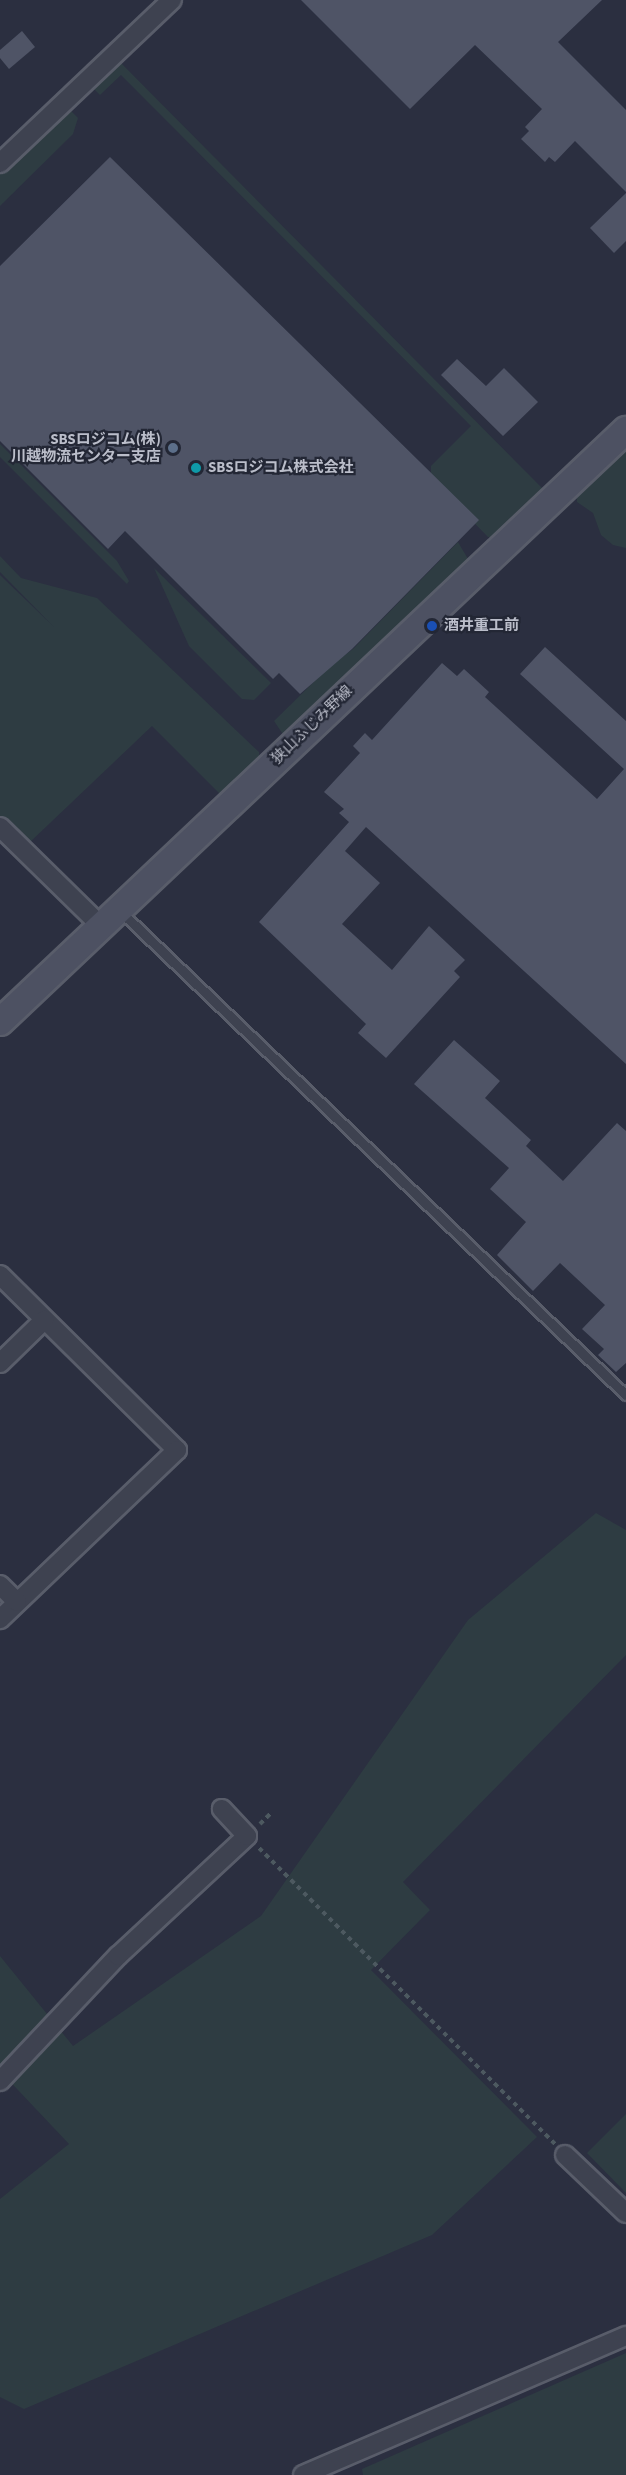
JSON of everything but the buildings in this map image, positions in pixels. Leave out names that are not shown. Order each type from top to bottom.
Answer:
[{"type":"main road","name":"狭山ふじみ野線","points":[[0,1022],[626,430]]},
{"type":"street","points":[[0,164],[172,0]]},
{"type":"street","points":[[0,827],[110,918]]},
{"type":"street","points":[[0,1275],[177,1450],[0,1619]]},
{"type":"street","points":[[0,1364],[44,1320]]},
{"type":"street","points":[[0,1585],[17,1602]]},
{"type":"street","points":[[0,2081],[118,1956],[247,1836],[222,1809]]},
{"type":"street","points":[[565,2155],[626,2213]]},
{"type":"street","points":[[303,2475],[626,2336]]},
{"type":"lane","points":[[110,918],[626,1395]]},
{"type":"path","points":[[247,1836],[565,2155]]},
{"type":"shaded area","points":[[118,60],[543,489],[495,537],[488,537],[431,479],[431,466],[471,426],[121,75],[100,95],[94,89]]},
{"type":"shaded area","points":[[67,107],[78,118],[73,134],[0,206],[0,173]]},
{"type":"shaded area","points":[[0,444],[117,561],[129,581],[127,584],[0,457]]},
{"type":"shaded area","points":[[626,444],[626,548],[613,545],[601,535],[593,513],[577,502],[576,489]]},
{"type":"shaded area","points":[[458,542],[468,559],[286,739],[274,721],[330,666],[353,649]]},
{"type":"shaded area","points":[[0,556],[21,578],[97,598],[259,752],[259,759],[222,796],[152,726],[28,844],[0,817],[0,575],[54,627],[0,572]]},
{"type":"shaded area","points":[[154,568],[271,683],[254,700],[242,699],[189,646]]},
{"type":"shaded area","points":[[596,1513],[626,1530],[626,1655],[403,1882],[430,1910],[371,1970],[537,2137],[432,2235],[24,2409],[0,2397],[0,2199],[69,2144],[0,2071],[0,1956],[73,2046],[261,1916],[468,1620]]},
{"type":"shaded area","points":[[626,2114],[626,2193],[587,2153]]},
{"type":"shaded area","points":[[626,2353],[626,2475],[363,2475],[362,2469]]},
{"type":"place","name":"SBSロジコム(株) 川越物流センター支店","points":[[173,448]]},
{"type":"place","name":"SBSロジコム株式会社","points":[[196,468]]},
{"type":"place","name":"酒井重工前","points":[[432,626]]}]
